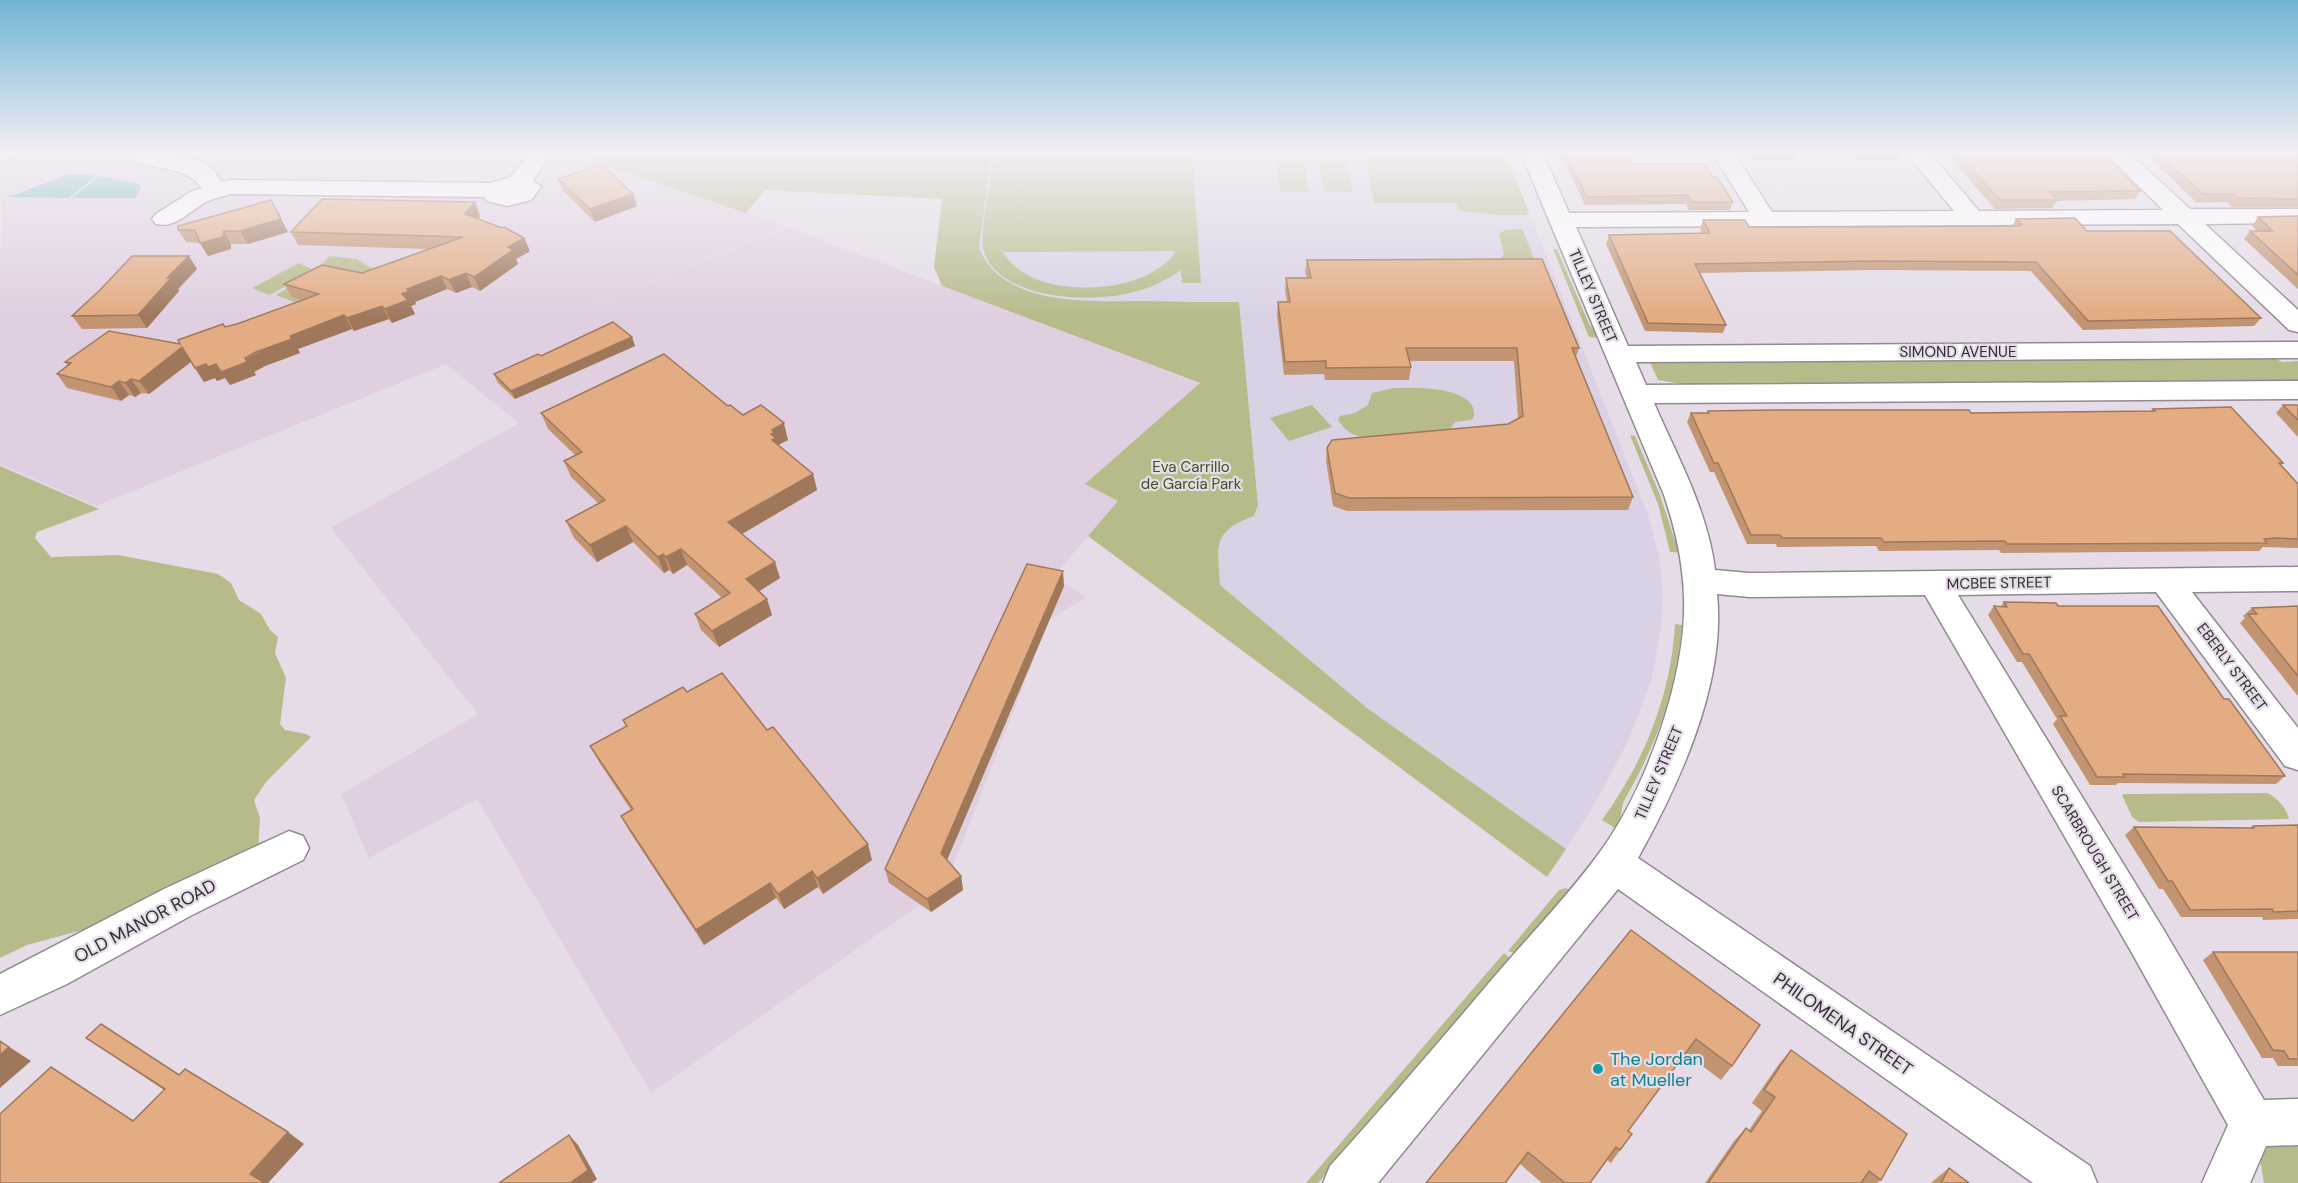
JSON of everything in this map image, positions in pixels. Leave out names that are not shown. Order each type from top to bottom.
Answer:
[{"type":"street","points":[[184,206],[164,219],[181,222],[206,220]]},
{"type":"street","points":[[244,209],[251,206]]},
{"type":"street","name":"TILLEY STREET","points":[[1347,1183],[1614,864],[1640,820],[1672,750],[1685,708],[1698,646],[1700,580],[1692,533],[1679,495],[1554,206]]},
{"type":"street","points":[[1757,206],[1765,219]]},
{"type":"street","points":[[1962,206],[1972,218]]},
{"type":"street","points":[[2172,206],[2298,324]]},
{"type":"street","points":[[1560,220],[2298,216]]},
{"type":"street","name":"SIMOND AVENUE","points":[[1618,354],[2298,350]]},
{"type":"street","points":[[1635,394],[2298,390]]},
{"type":"street","name":"MCBEE STREET","points":[[1700,580],[1749,585],[2298,579]]},
{"type":"street","name":"EBERLY STREET","points":[[2166,580],[2298,755]]},
{"type":"street","name":"SCARBROUGH STREET","points":[[1935,584],[2147,940],[2252,1123]]},
{"type":"street","name":"OLD MANOR ROAD","points":[[0,995],[52,970],[178,902],[289,848]]},
{"type":"street","name":"PHILOMENA STREET","points":[[1614,864],[2073,1183]]},
{"type":"street","points":[[2226,1183],[2252,1123],[2298,1122]]},
{"type":"shaded area","points":[[1,206],[727,206],[786,226],[562,318],[787,227],[1200,384],[1085,484],[1118,501],[1054,576],[1086,597],[1049,620],[945,887],[651,1093],[477,799],[369,858],[341,794],[478,714],[331,528],[519,423],[446,364],[96,506],[0,464],[0,250]]},
{"type":"shaded area","points":[[984,206],[1457,206],[1460,211],[1498,215],[1526,215],[1529,212],[1648,515],[1659,557],[1663,592],[1661,628],[1652,678],[1630,737],[1599,797],[1566,849],[1367,708],[1220,585],[1218,542],[1227,528],[1254,516],[1258,505],[1246,375],[1084,301],[1040,294],[1008,282],[984,260],[979,247]]},
{"type":"green space","name":"Eva Carrillo de García Park","points":[[726,206],[752,206],[746,213]]},
{"type":"green space","name":"Eva Carrillo de García Park","points":[[941,206],[985,206],[979,247],[990,267],[1007,281],[1028,291],[1077,300],[1239,302],[1258,505],[1254,516],[1230,528],[1220,542],[1218,560],[1220,585],[1367,708],[1566,849],[1547,877],[1088,536],[1118,501],[1085,484],[1200,383],[942,286],[934,267]]},
{"type":"green space","points":[[987,206],[1196,206],[1201,283],[1182,283],[1181,270],[1144,289],[1112,296],[1069,297],[1024,288],[1006,278],[991,265],[983,248]],"holes":[[[1175,251],[1170,259],[1156,270],[1119,284],[1075,287],[1053,284],[1032,277],[1015,267],[1003,252]]]},
{"type":"green space","points":[[1457,206],[1527,206],[1529,212],[1526,215],[1498,215],[1460,211]]},
{"type":"green space","points":[[1505,230],[1523,230],[1537,266],[1498,263],[1504,254],[1499,234]]},
{"type":"green space","points":[[1553,249],[1557,249],[1589,324],[1600,338],[1589,337]]},
{"type":"green space","points":[[329,256],[357,259],[373,269],[309,308],[276,295],[313,272],[269,295],[252,288],[299,263],[316,271]]},
{"type":"green space","points":[[2269,355],[2282,362],[2298,361],[2298,384],[1689,385],[1658,380],[1649,360]]},
{"type":"green space","points":[[1394,388],[1429,389],[1456,394],[1466,399],[1473,407],[1474,417],[1471,420],[1455,422],[1449,431],[1382,438],[1356,436],[1340,423],[1338,419],[1340,416],[1355,413],[1368,405],[1372,393]]},
{"type":"green space","points":[[1312,405],[1332,427],[1289,441],[1270,418]]},
{"type":"green space","points":[[1630,435],[1635,436],[1660,495],[1674,538],[1684,553],[1670,552],[1658,504]]},
{"type":"green space","points":[[0,466],[99,509],[37,532],[35,538],[51,557],[118,555],[218,574],[231,583],[239,600],[261,614],[270,630],[278,637],[275,653],[286,678],[280,724],[285,730],[311,737],[266,782],[254,800],[260,818],[258,850],[101,925],[27,945],[0,958]]},
{"type":"green space","points":[[1675,624],[1682,625],[1680,649],[1664,716],[1623,803],[1620,822],[1615,828],[1602,820],[1631,775],[1653,727],[1668,677]]},
{"type":"green space","points":[[2267,793],[2281,804],[2289,819],[2139,822],[2132,817],[2122,795],[2125,794]]},
{"type":"green space","points":[[1566,888],[1569,890],[1515,953],[1508,951],[1559,890]]},
{"type":"green space","points":[[1504,953],[1510,958],[1318,1183],[1306,1183]]},
{"type":"green space","points":[[2298,1142],[2298,1183],[2264,1183],[2260,1159],[2263,1150],[2269,1145]]},
{"type":"building","points":[[249,206],[274,206],[281,219],[240,231],[224,231],[223,237],[200,243],[195,230],[178,230],[178,226]]},
{"type":"building","points":[[315,206],[471,206],[465,214],[504,227],[524,238],[508,247],[513,250],[474,277],[466,273],[449,280],[441,276],[407,289],[409,291],[402,294],[408,300],[385,309],[382,306],[347,318],[344,315],[290,336],[292,339],[256,352],[245,358],[247,362],[221,372],[216,364],[208,367],[206,364],[195,368],[182,347],[139,381],[131,379],[125,383],[119,381],[111,387],[57,374],[71,363],[65,362],[109,331],[180,344],[178,340],[223,324],[225,327],[237,324],[319,294],[284,284],[322,265],[362,273],[463,237],[291,232]]},
{"type":"building","points":[[2298,216],[2298,275],[2250,231],[2272,231],[2258,217]]},
{"type":"building","points":[[2075,218],[2087,231],[2170,231],[2261,318],[2088,321],[2036,262],[1876,261],[1695,264],[1726,325],[1648,323],[1609,235],[1710,233],[1703,220],[1745,220],[1749,227],[2019,226],[2022,225],[2016,219]]},
{"type":"building","points":[[132,256],[189,256],[167,278],[171,278],[138,315],[72,316],[100,290]]},
{"type":"building","points":[[1542,259],[1579,348],[1572,348],[1633,497],[1349,498],[1335,493],[1327,448],[1332,440],[1508,424],[1523,416],[1517,348],[1406,348],[1411,367],[1326,368],[1326,361],[1285,362],[1278,302],[1290,302],[1286,278],[1311,278],[1307,260]]},
{"type":"building","points":[[613,322],[632,337],[511,391],[494,374],[538,354],[541,356]]},
{"type":"building","points":[[664,354],[728,406],[730,405],[743,415],[761,405],[784,423],[772,430],[774,433],[771,434],[776,438],[772,440],[813,474],[728,522],[775,562],[746,579],[767,599],[712,631],[695,614],[730,593],[681,549],[666,557],[663,554],[658,557],[626,526],[590,545],[566,521],[605,500],[564,461],[582,452],[541,413]]},
{"type":"building","points":[[2283,405],[2298,405],[2298,420]]},
{"type":"building","points":[[2231,407],[2283,463],[2279,463],[2298,484],[2298,539],[2264,539],[2267,543],[2007,544],[2005,541],[1884,542],[1881,538],[1782,538],[1780,535],[1751,535],[1718,463],[1714,463],[1691,413],[1775,410],[1969,410],[1971,413],[2155,411],[2153,409]]},
{"type":"building","points":[[1027,564],[1063,571],[941,853],[961,876],[927,899],[885,869]]},
{"type":"building","points":[[2004,602],[2056,603],[2058,606],[2158,606],[2224,699],[2229,699],[2285,776],[2123,774],[2124,777],[2097,777],[2060,716],[2067,716],[2029,654],[2023,654],[1994,606],[2007,607]]},
{"type":"building","points":[[2298,606],[2298,676],[2248,614],[2257,614],[2252,608]]},
{"type":"building","points":[[722,673],[767,730],[773,727],[868,844],[817,878],[812,871],[778,894],[770,883],[696,930],[621,816],[633,809],[590,746],[627,726],[623,720],[683,687],[687,692]]},
{"type":"building","points":[[2298,825],[2298,911],[2274,912],[2272,909],[2190,910],[2172,881],[2168,881],[2134,827],[2254,828],[2253,826]]},
{"type":"building","name":"The Jordan at Mueller","points":[[1631,930],[1760,1025],[1732,1066],[1696,1039],[1628,1131],[1632,1134],[1620,1150],[1616,1147],[1590,1183],[1565,1183],[1528,1152],[1505,1183],[1426,1183]]},
{"type":"building","points":[[2213,952],[2298,952],[2298,1059],[2289,1059],[2284,1051],[2273,1050]]},
{"type":"building","points":[[101,1024],[179,1075],[185,1069],[288,1132],[250,1174],[265,1183],[0,1183],[0,1114],[51,1067],[133,1121],[165,1089],[86,1038]]},
{"type":"building","points":[[0,1041],[9,1047],[0,1055]]},
{"type":"building","points":[[1791,1050],[1907,1134],[1881,1180],[1869,1171],[1861,1183],[1708,1183],[1746,1128],[1751,1132],[1775,1097],[1764,1090]]},
{"type":"building","points":[[569,1135],[588,1170],[570,1183],[499,1183]]},
{"type":"building","points":[[1949,1168],[1969,1183],[1941,1183]]},
{"type":"place","name":"The Jordan at Mueller","points":[[1598,1069]]}]
